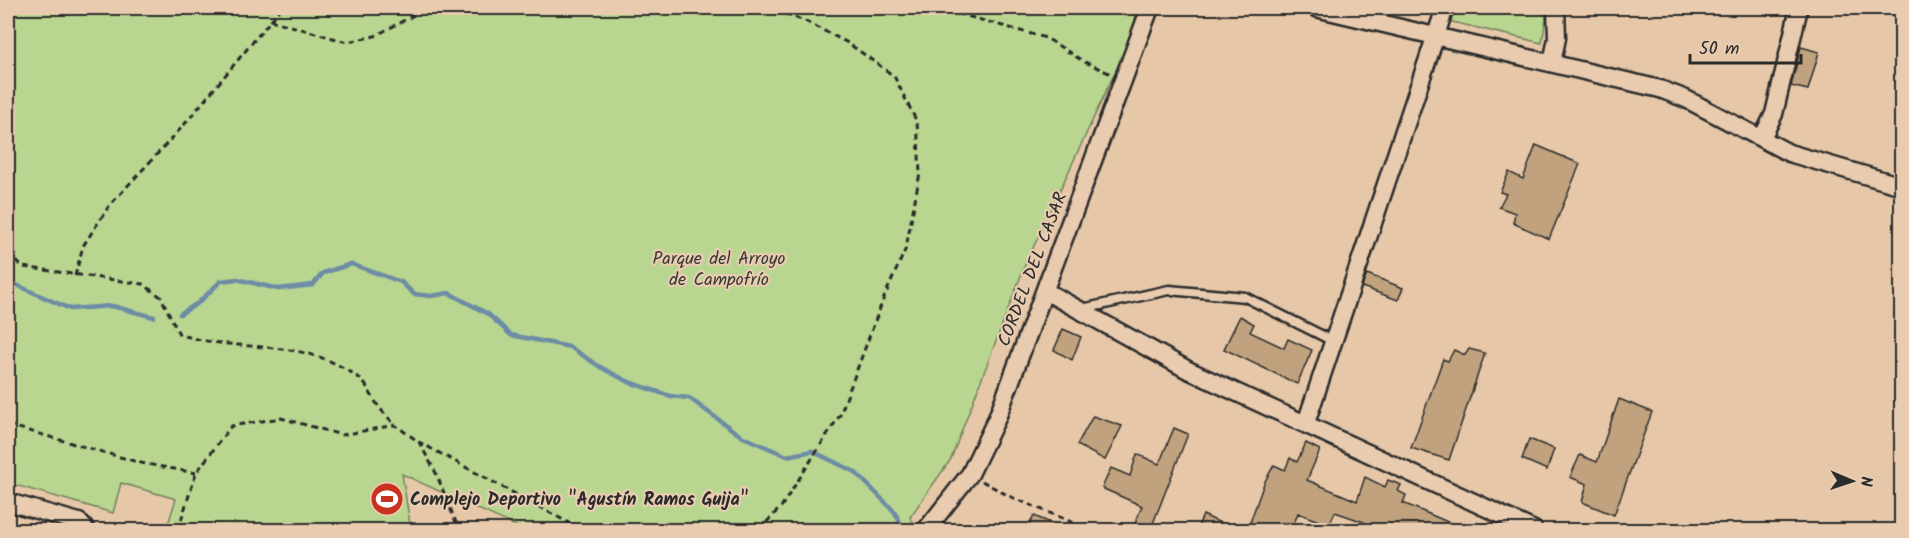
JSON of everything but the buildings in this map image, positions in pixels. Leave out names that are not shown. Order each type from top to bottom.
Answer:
[{"type":"street","name":"CORDEL DEL CASAR","points":[[926,531],[970,474],[997,418],[1150,8]]},
{"type":"street","points":[[1316,8],[1660,89],[1686,99],[1789,153],[1902,186]]},
{"type":"street","points":[[1306,423],[1445,8]]},
{"type":"street","points":[[1552,63],[1557,38],[1556,8]]},
{"type":"street","points":[[1762,138],[1774,114],[1799,8]]},
{"type":"street","points":[[1045,291],[1188,370],[1534,531]]},
{"type":"street","points":[[8,502],[79,522],[86,531]]},
{"type":"lane","points":[[1080,309],[1169,290],[1245,297],[1333,341]]},
{"type":"path","points":[[75,276],[83,246],[109,206],[184,125],[281,8]]},
{"type":"path","points":[[270,20],[347,42],[375,36],[428,8]]},
{"type":"path","points":[[759,531],[787,499],[840,414],[906,248],[920,173],[917,122],[894,75],[848,44],[807,22],[770,8]]},
{"type":"path","points":[[938,8],[1046,38],[1083,61],[1124,80]]},
{"type":"path","points":[[8,254],[23,267],[144,284],[161,297],[179,334],[202,342],[303,351],[329,358],[362,380],[378,406],[395,425],[419,442],[582,531]]},
{"type":"path","points":[[178,531],[196,473],[231,426],[281,418],[342,435],[395,425]]},
{"type":"path","points":[[8,425],[141,463],[196,473]]},
{"type":"path","points":[[419,442],[436,473],[459,531]]},
{"type":"path","points":[[970,474],[1009,496],[1091,531]]},
{"type":"green space","name":"Parque del Arroyo de Campofrío","points":[[8,8],[1136,8],[1136,14],[1134,26],[1122,57],[1025,265],[951,459],[910,517],[916,528],[912,530],[524,530],[402,474],[411,530],[166,530],[176,499],[121,483],[113,513],[8,483]]},
{"type":"green space","points":[[1453,8],[1542,8],[1546,17],[1542,43],[1448,21]]},
{"type":"waterway","points":[[180,314],[198,303],[221,281],[237,279],[278,289],[313,285],[323,273],[351,264],[401,282],[414,294],[431,296],[449,293],[488,314],[511,335],[570,347],[600,367],[629,382],[670,396],[689,398],[741,436],[787,456],[812,451],[855,472],[894,511],[904,530]]},
{"type":"waterway","points":[[8,281],[70,309],[112,306],[154,317]]},
{"type":"place","name":"Complejo Deportivo \"Agustín Ramos Guija\"","points":[[387,499]]}]
